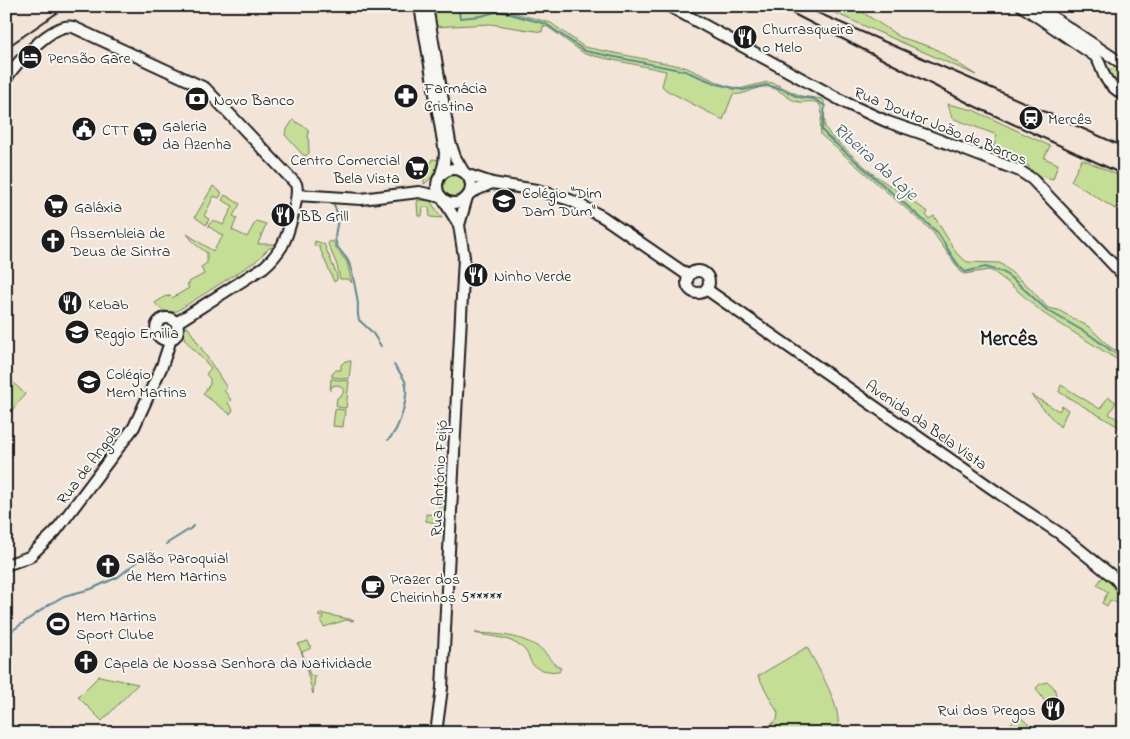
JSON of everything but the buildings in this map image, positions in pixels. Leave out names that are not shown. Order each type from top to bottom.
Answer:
[{"type":"street","points":[[420,6],[445,154],[437,189],[442,198]]},
{"type":"street","points":[[427,6],[450,142],[455,157],[471,184],[468,195]]},
{"type":"street","name":"Rua Doutor João de Barros","points":[[669,6],[848,104],[888,122],[1020,172],[1032,179],[1124,276]]},
{"type":"street","points":[[1022,6],[1095,56],[1099,60],[1104,76],[1110,84],[1124,95]]},
{"type":"street","points":[[1036,6],[1122,64]]},
{"type":"street","points":[[6,79],[34,47],[65,26],[73,27],[205,88],[296,184],[302,188],[317,191],[330,197]]},
{"type":"street","points":[[1104,76],[1111,66],[1122,64]]},
{"type":"street","points":[[415,192],[428,186],[449,169],[454,168],[492,183],[537,190],[570,200],[603,217],[689,276]]},
{"type":"street","points":[[297,195],[370,199],[415,192],[427,193],[452,203],[463,200],[468,195],[492,183]]},
{"type":"street","points":[[176,323],[271,261],[286,236],[297,195],[296,184]]},
{"type":"street","name":"Rua António Feijó","points":[[436,733],[442,688],[464,257],[460,225],[468,195]]},
{"type":"street","name":"Rua António Feijó","points":[[442,198],[460,225]]},
{"type":"street","points":[[696,271],[705,274],[709,280],[706,289],[701,293],[692,291],[688,286],[689,276],[696,271]]},
{"type":"street","name":"Avenida da Bela Vista","points":[[706,289],[1059,533],[1116,579],[1124,590]]},
{"type":"street","points":[[159,337],[164,340],[171,339],[177,333],[176,323],[169,318],[160,320],[156,328],[159,337],[162,341],[165,356]]},
{"type":"street","name":"Rua de Angola","points":[[6,565],[29,557],[55,532],[136,424],[171,339]]},
{"type":"green space","points":[[461,6],[466,12],[500,9],[551,23],[584,47],[685,67],[735,90],[767,82],[801,96],[822,99],[824,102],[825,127],[831,136],[873,174],[928,212],[926,215],[929,219],[934,216],[957,254],[967,262],[1000,263],[1029,287],[1048,308],[1058,310],[1089,327],[1110,347],[1124,355],[1124,364],[1043,313],[994,272],[989,270],[964,274],[961,272],[932,231],[821,135],[821,108],[817,103],[794,101],[774,88],[763,87],[741,94],[733,94],[723,120],[666,90],[662,86],[666,71],[585,54],[548,27],[543,26],[542,32],[490,24],[433,27],[432,13]]},
{"type":"green space","points":[[819,6],[853,6],[900,37],[934,48],[976,75]]},
{"type":"green space","points":[[1116,67],[1124,68],[1124,92],[1109,77],[1110,70]]},
{"type":"green space","points":[[948,104],[973,110],[1050,146],[1044,158],[1058,164],[1053,179],[1042,176],[1039,179],[1024,161],[993,149],[997,135],[952,118]]},
{"type":"green space","points":[[293,120],[308,129],[309,153],[306,156],[285,135]]},
{"type":"green space","points":[[432,159],[440,160],[438,168],[424,184],[425,177]]},
{"type":"green space","points":[[1082,159],[1124,178],[1124,198],[1115,209],[1071,181]]},
{"type":"green space","points":[[454,174],[463,177],[466,186],[463,195],[454,198],[445,195],[442,186],[445,177]]},
{"type":"green space","points":[[213,186],[222,193],[219,198],[214,196],[204,216],[209,219],[206,225],[195,217]]},
{"type":"green space","points":[[225,195],[240,204],[233,216],[237,218],[232,230],[247,237],[256,221],[266,224],[258,244],[275,244],[274,247],[269,248],[256,261],[177,311],[162,310],[155,303],[166,296],[169,297],[169,295],[172,298],[189,288],[187,284],[189,282],[204,274],[201,267],[207,263],[207,253],[195,244],[187,234],[213,251],[223,236],[208,226],[213,220],[223,225],[233,206],[222,200]]},
{"type":"green space","points":[[418,200],[430,201],[442,218],[430,217],[429,207],[423,207],[422,216],[418,216]]},
{"type":"green space","points":[[315,241],[324,244],[337,275],[337,280],[334,282],[319,246],[314,246]]},
{"type":"green space","points":[[333,241],[337,250],[347,262],[352,283],[348,279],[340,279],[337,265],[328,244]]},
{"type":"green space","points":[[187,326],[227,388],[224,390],[231,400],[228,403],[233,410],[230,414],[203,394],[210,384],[210,379],[206,374],[211,368],[185,340],[183,332]]},
{"type":"green space","points":[[345,361],[351,361],[349,379],[332,377],[336,370],[341,370],[341,365]]},
{"type":"green space","points":[[6,376],[25,394],[6,418]]},
{"type":"green space","points":[[331,379],[349,381],[346,408],[336,405],[337,398],[342,395],[343,390],[341,386],[337,385],[332,386],[330,391]]},
{"type":"green space","points":[[1061,385],[1100,409],[1108,397],[1116,402],[1109,414],[1124,423],[1124,430],[1059,392]]},
{"type":"green space","points":[[1031,395],[1059,411],[1062,406],[1068,410],[1060,427]]},
{"type":"green space","points":[[335,410],[345,410],[343,427],[333,426]]},
{"type":"green space","points":[[441,481],[446,481],[444,517],[440,517],[440,524],[426,521],[426,514],[439,515]]},
{"type":"green space","points":[[1103,576],[1121,594],[1117,603],[1110,600],[1107,606],[1102,603],[1108,592],[1097,585]]},
{"type":"green space","points":[[319,613],[354,620],[346,620],[324,627],[320,620],[324,618],[323,616],[319,617]]},
{"type":"green space","points":[[475,633],[517,638],[533,644],[561,668],[559,672],[538,668],[533,665],[527,653],[512,641]]},
{"type":"green space","points":[[308,641],[311,648],[302,652],[310,675],[315,676],[313,694],[298,644]]},
{"type":"green space","points":[[807,647],[834,701],[837,713],[837,733],[760,733],[777,720],[778,713],[758,676]]},
{"type":"green space","points":[[99,676],[138,684],[102,721],[78,697]]},
{"type":"green space","points":[[1047,682],[1054,688],[1056,698],[1047,705],[1036,688],[1040,684]]},
{"type":"green space","points":[[1019,716],[1028,724],[1026,733],[1023,733],[1015,725],[1021,733],[1011,733],[1006,728]]},
{"type":"waterway","name":"Ribeira da Laje","points":[[458,6],[460,18],[481,16],[499,11],[546,24],[585,51],[685,71],[717,84],[743,90],[766,85],[782,89],[798,97],[814,99],[825,106],[822,130],[828,137],[937,232],[954,259],[965,272],[985,267],[1003,272],[1047,310],[1090,335],[1124,360]]},
{"type":"waterway","points":[[334,205],[338,217],[335,234],[336,243],[349,263],[355,285],[359,320],[372,332],[381,346]]},
{"type":"waterway","points":[[388,440],[400,421],[406,395],[405,381],[394,365]]},
{"type":"waterway","points":[[166,544],[193,526]]},
{"type":"waterway","points":[[6,635],[64,596],[91,589],[118,577],[151,551]]},
{"type":"railway","points":[[6,48],[67,6]]},
{"type":"railway","points":[[778,6],[976,107],[1124,175]]},
{"type":"railway","points":[[802,6],[1124,147]]},
{"type":"place","name":"Churrasqueira o Melo","points":[[745,37]]},
{"type":"place","name":"Pensão Gare","points":[[30,57]]},
{"type":"place","name":"Farmácia Cristina","points":[[406,96]]},
{"type":"place","name":"Novo Banco","points":[[197,99]]},
{"type":"place","name":"Mercês","points":[[1031,118]]},
{"type":"place","name":"CTT","points":[[84,129]]},
{"type":"place","name":"Galeria da Azenha","points":[[145,134]]},
{"type":"place","name":"Centro Comercial Bela Vista","points":[[417,168]]},
{"type":"place","name":"Colégio \"Dim Dam Dum\"","points":[[504,201]]},
{"type":"place","name":"Galáxia","points":[[56,206]]},
{"type":"place","name":"BB Grill","points":[[283,215]]},
{"type":"place","name":"Assembleia de Deus de Sintra","points":[[53,241]]},
{"type":"place","name":"Ninho Verde","points":[[476,275]]},
{"type":"place","name":"Kebab","points":[[70,303]]},
{"type":"place","name":"Reggio Emilia","points":[[77,332]]},
{"type":"place","name":"Colégio Mem Martins","points":[[89,382]]},
{"type":"place","name":"Salão Paroquial de Mem Martins","points":[[108,566]]},
{"type":"place","name":"Prazer dos Cheirinhos 5*****","points":[[373,587]]},
{"type":"place","name":"Mem Martins Sport Clube","points":[[58,624]]},
{"type":"place","name":"Capela de Nossa Senhora da Natividade","points":[[86,662]]},
{"type":"place","name":"Rui dos Pregos","points":[[1053,709]]},
{"type":"district","name":"Mercês","points":[[1009,338]]}]
